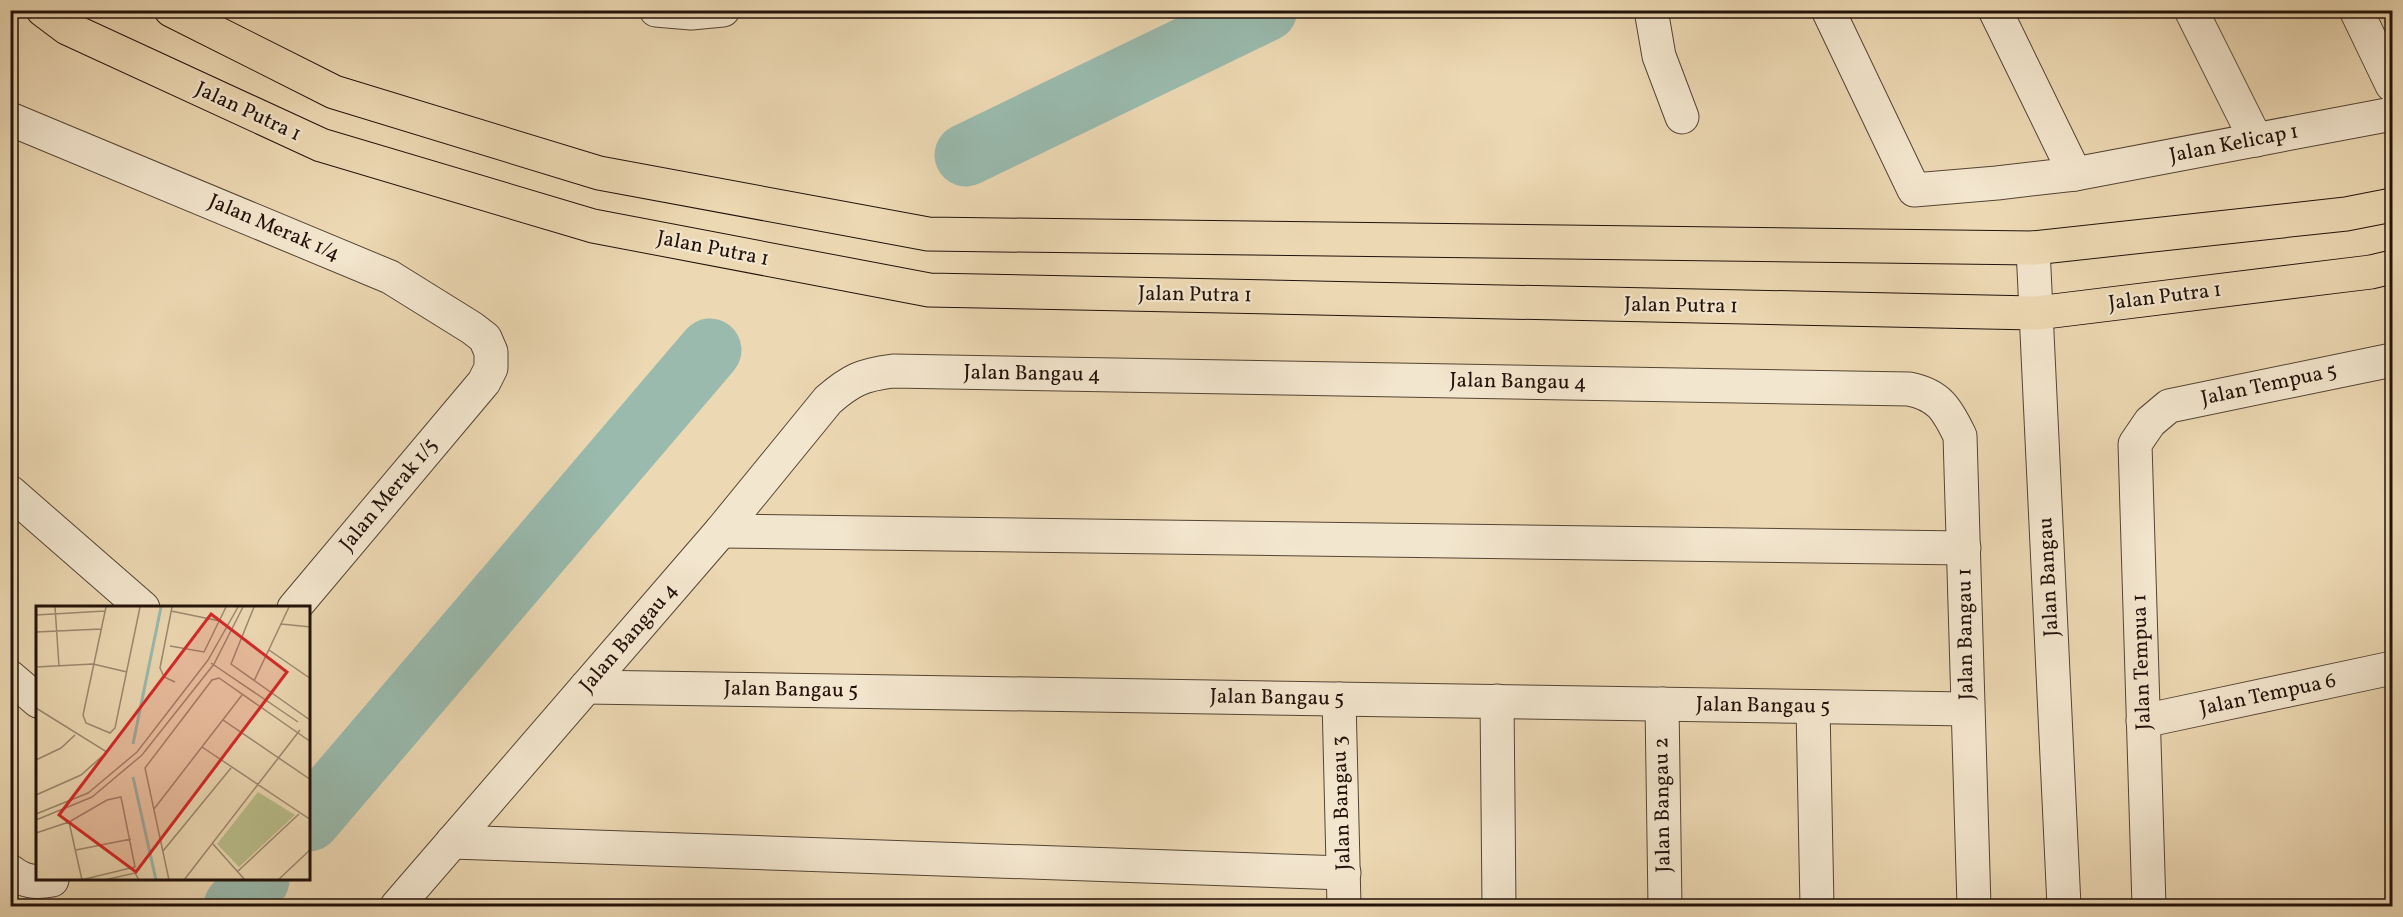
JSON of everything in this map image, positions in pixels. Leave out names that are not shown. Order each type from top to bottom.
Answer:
[{"type":"main road","points":[[171,10],[334,92],[599,173],[928,234],[2034,248],[2346,214],[2392,205]]},
{"type":"main road","name":"Jalan Putra 1","points":[[63,16],[333,149],[593,226],[928,290],[2037,314],[2371,272],[2392,267]]},
{"type":"street","points":[[657,10],[692,13],[723,10]]},
{"type":"street","points":[[1651,10],[1659,56],[1682,117]]},
{"type":"street","name":"Jalan Kelicap 1","points":[[1828,10],[1914,190],[2075,174],[2392,114]]},
{"type":"street","points":[[1995,10],[2075,174]]},
{"type":"street","points":[[2191,10],[2256,140]]},
{"type":"street","points":[[2356,10],[2392,85]]},
{"type":"street","name":"Jalan Merak 1/4","points":[[10,119],[390,277],[485,338],[491,352],[490,368],[484,382]]},
{"type":"street","name":"Jalan Bangau","points":[[2034,248],[2064,906]]},
{"type":"street","name":"Jalan Tempua 5","points":[[2150,422],[2169,406],[2392,360]]},
{"type":"street","name":"Jalan Bangau 4","points":[[397,906],[721,531],[828,400],[847,384],[869,374],[917,372],[1909,388]]},
{"type":"street","name":"Jalan Merak 1/5","points":[[296,606],[484,382]]},
{"type":"street","name":"Jalan Bangau 1","points":[[1909,388],[1926,392],[1941,403],[1960,436],[1974,906]]},
{"type":"street","name":"Jalan Tempua 1","points":[[2149,906],[2135,444],[2150,422]]},
{"type":"street","points":[[10,492],[141,606]]},
{"type":"street","points":[[721,531],[1964,548]]},
{"type":"street","name":"Jalan Tempua 6","points":[[2144,721],[2392,668]]},
{"type":"street","points":[[10,677],[36,699]]},
{"type":"street","name":"Jalan Bangau 5","points":[[586,687],[1967,709]]},
{"type":"street","name":"Jalan Bangau 3","points":[[1339,699],[1344,906]]},
{"type":"street","points":[[1497,701],[1499,906]]},
{"type":"street","name":"Jalan Bangau 2","points":[[1662,704],[1665,906]]},
{"type":"street","points":[[1812,707],[1817,906]]},
{"type":"street","points":[[452,842],[1344,873]]},
{"type":"street","points":[[12,872],[26,881],[39,883],[46,881]]},
{"type":"waterway","points":[[966,155],[1266,10]]},
{"type":"waterway","points":[[310,819],[710,350]]},
{"type":"waterway","points":[[235,906],[257,881]]}]
